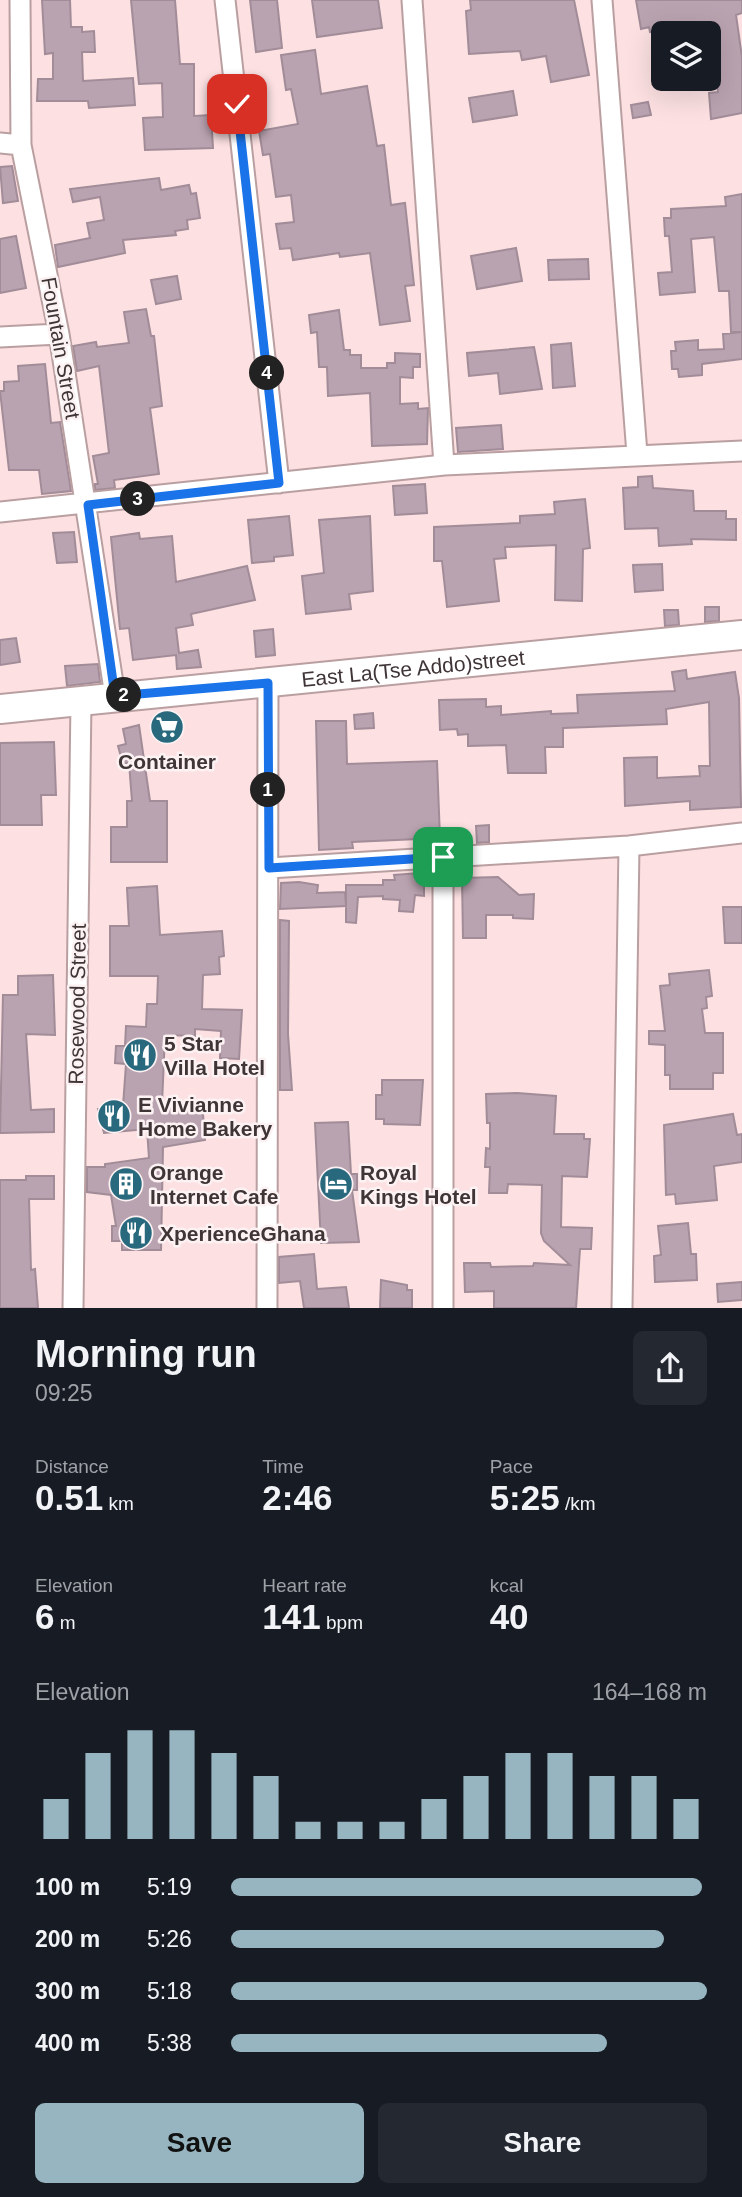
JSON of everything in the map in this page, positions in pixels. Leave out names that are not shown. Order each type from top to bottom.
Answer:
[{"type":"street","name":"Fountain Street","points":[[20,0],[21,145],[59,334],[88,505],[115,696]]},
{"type":"street","points":[[225,0],[279,483]]},
{"type":"street","points":[[412,0],[444,465]]},
{"type":"street","points":[[602,0],[637,454]]},
{"type":"street","points":[[0,143],[21,145]]},
{"type":"street","points":[[0,337],[59,334]]},
{"type":"street","points":[[0,512],[88,505],[444,465],[742,451]]},
{"type":"street","name":"East La(Tse Addo)street","points":[[0,709],[742,635]]},
{"type":"street","points":[[267,1308],[268,683]]},
{"type":"street","name":"Rosewood Street","points":[[73,1308],[81,700]]},
{"type":"street","points":[[269,868],[629,846],[742,833]]},
{"type":"street","points":[[622,1308],[629,846]]},
{"type":"street","points":[[443,857],[443,1308]]},
{"type":"building","points":[[42,0],[70,0],[71,27],[82,27],[82,32],[94,31],[95,52],[82,52],[83,81],[133,78],[135,105],[89,108],[88,101],[37,101],[38,79],[53,79],[53,53],[45,54]]},
{"type":"building","points":[[131,0],[175,0],[180,64],[194,64],[194,116],[211,115],[213,148],[145,150],[143,118],[163,117],[162,83],[139,84]]},
{"type":"building","points":[[250,0],[277,0],[282,48],[256,52]]},
{"type":"building","points":[[312,0],[378,0],[382,28],[317,37]]},
{"type":"building","points":[[470,0],[574,0],[589,75],[551,82],[546,56],[522,60],[520,51],[469,54],[466,11],[471,10]]},
{"type":"building","points":[[636,0],[742,0],[742,13],[736,15],[742,57],[742,113],[711,119],[709,93],[721,91],[721,21],[651,21],[651,32],[649,27],[641,29]]},
{"type":"building","points":[[315,50],[321,94],[367,86],[377,146],[384,145],[391,205],[405,203],[414,285],[405,286],[410,321],[380,325],[370,253],[340,257],[339,253],[293,260],[291,248],[280,249],[276,224],[294,222],[291,195],[276,197],[270,154],[263,155],[259,131],[298,124],[291,89],[286,90],[281,55]]},
{"type":"building","points":[[513,91],[517,115],[473,122],[469,98]]},
{"type":"building","points":[[648,102],[651,115],[633,118],[631,105]]},
{"type":"building","points":[[12,166],[18,201],[3,203],[0,167]]},
{"type":"building","points":[[159,178],[161,190],[189,185],[191,194],[196,193],[200,218],[187,220],[188,229],[175,231],[176,235],[123,240],[125,253],[58,267],[55,245],[90,238],[87,223],[104,220],[100,197],[73,202],[70,189]]},
{"type":"building","points":[[742,194],[742,332],[731,332],[729,291],[719,291],[714,237],[691,239],[695,292],[660,295],[658,273],[672,272],[669,236],[665,236],[664,218],[671,218],[671,209],[726,206],[725,197]]},
{"type":"building","points":[[16,236],[26,288],[0,293],[0,239]]},
{"type":"building","points":[[516,248],[522,281],[477,289],[471,256]]},
{"type":"building","points":[[588,259],[589,279],[549,280],[548,260]]},
{"type":"building","points":[[177,276],[181,299],[156,304],[151,280]]},
{"type":"building","points":[[146,309],[151,336],[154,336],[162,406],[150,408],[159,474],[114,480],[115,488],[95,490],[95,484],[98,484],[93,456],[109,453],[99,366],[77,371],[73,346],[96,342],[97,347],[129,343],[124,312]]},
{"type":"building","points":[[339,310],[344,350],[350,350],[350,355],[361,355],[361,368],[387,368],[387,363],[395,363],[395,353],[420,354],[420,367],[413,367],[413,378],[400,377],[400,404],[418,403],[418,409],[428,408],[427,444],[372,446],[370,393],[328,396],[327,367],[319,367],[317,332],[311,333],[309,315]]},
{"type":"building","points":[[742,332],[742,359],[702,364],[702,375],[679,377],[678,369],[672,369],[671,351],[676,351],[675,342],[698,340],[698,350],[724,349],[723,334]]},
{"type":"building","points":[[571,343],[575,386],[553,388],[551,345]]},
{"type":"building","points":[[534,347],[542,389],[500,394],[498,373],[469,376],[467,353]]},
{"type":"building","points":[[45,364],[51,423],[60,422],[71,491],[42,494],[39,470],[9,470],[0,391],[4,391],[4,382],[19,381],[18,366]]},
{"type":"building","points":[[501,425],[503,449],[458,452],[456,428]]},
{"type":"building","points":[[652,476],[653,488],[693,491],[694,511],[726,511],[726,519],[736,519],[736,540],[691,539],[692,544],[659,546],[658,528],[625,529],[623,488],[638,487],[638,477]]},
{"type":"building","points":[[425,484],[427,513],[395,515],[393,486]]},
{"type":"building","points":[[585,499],[590,548],[583,549],[582,601],[555,600],[556,545],[505,547],[506,558],[494,559],[499,601],[447,607],[442,561],[434,561],[434,527],[520,523],[520,516],[555,514],[554,502]]},
{"type":"building","points":[[289,516],[293,555],[274,557],[274,561],[252,563],[248,520]]},
{"type":"building","points":[[370,516],[373,591],[349,594],[351,609],[306,614],[302,576],[324,573],[319,520]]},
{"type":"building","points":[[74,532],[77,562],[57,563],[53,533]]},
{"type":"building","points":[[139,533],[140,539],[172,536],[176,582],[247,566],[255,600],[191,614],[193,625],[176,628],[179,653],[198,650],[201,667],[177,669],[176,655],[133,660],[129,628],[120,629],[111,537]]},
{"type":"building","points":[[662,564],[663,590],[635,592],[633,565]]},
{"type":"building","points":[[705,607],[719,607],[719,621],[705,622]]},
{"type":"building","points":[[664,610],[678,610],[679,625],[665,626]]},
{"type":"building","points":[[273,629],[275,655],[256,657],[254,631]]},
{"type":"building","points":[[16,638],[20,662],[0,665],[0,640]]},
{"type":"building","points":[[98,664],[100,682],[67,686],[65,666]]},
{"type":"building","points":[[686,670],[687,679],[735,672],[739,698],[741,807],[690,810],[690,801],[625,806],[624,758],[657,757],[657,778],[700,776],[699,766],[710,766],[709,702],[666,709],[667,724],[563,728],[563,747],[545,747],[546,773],[508,773],[506,745],[468,746],[468,734],[458,735],[457,729],[440,730],[439,700],[486,699],[486,707],[501,706],[501,715],[551,711],[551,714],[578,713],[577,695],[675,691],[672,672]]},
{"type":"building","points":[[373,713],[374,728],[355,729],[354,715]]},
{"type":"building","points":[[316,721],[346,721],[347,764],[437,761],[440,838],[352,842],[353,848],[319,850]]},
{"type":"building","points":[[139,725],[150,801],[167,801],[167,862],[111,862],[111,827],[127,827],[127,801],[132,801],[129,763],[123,764],[118,746],[126,744],[123,729]]},
{"type":"building","points":[[54,742],[56,795],[41,795],[42,825],[0,825],[0,743]]},
{"type":"building","points":[[489,825],[489,842],[477,843],[476,826]]},
{"type":"building","points":[[419,873],[420,883],[424,883],[424,896],[415,895],[413,912],[399,911],[400,900],[383,899],[383,896],[358,897],[356,923],[346,922],[346,885],[383,885],[383,880],[395,880],[394,875]]},
{"type":"building","points":[[498,877],[519,895],[534,894],[533,919],[513,918],[513,915],[486,915],[486,938],[463,938],[462,878]]},
{"type":"building","points":[[281,883],[318,885],[317,893],[345,892],[346,906],[280,909]]},
{"type":"building","points":[[157,886],[160,935],[222,931],[224,956],[219,957],[220,974],[203,975],[202,1009],[242,1010],[239,1059],[220,1058],[221,1031],[195,1029],[195,1036],[165,1035],[162,1104],[202,1101],[205,1140],[163,1147],[161,1250],[122,1250],[122,1241],[112,1241],[112,1226],[116,1226],[111,1195],[87,1192],[87,1167],[105,1167],[105,1164],[149,1158],[147,1129],[104,1133],[98,1109],[123,1106],[126,1064],[115,1063],[116,1046],[125,1046],[126,1026],[146,1027],[147,1004],[157,1004],[158,976],[110,976],[110,926],[129,926],[127,888]]},
{"type":"building","points":[[723,907],[742,907],[742,943],[725,943]]},
{"type":"building","points":[[280,920],[289,921],[288,1034],[292,1090],[280,1090]]},
{"type":"building","points":[[709,970],[712,996],[706,997],[707,1008],[702,1009],[705,1033],[723,1033],[723,1073],[713,1073],[713,1089],[670,1089],[670,1075],[665,1075],[665,1045],[649,1044],[649,1031],[665,1031],[660,986],[670,985],[669,974]]},
{"type":"building","points":[[53,975],[55,1035],[26,1034],[31,1110],[54,1109],[54,1132],[0,1133],[3,995],[18,995],[18,976]]},
{"type":"building","points":[[382,1080],[423,1080],[420,1125],[384,1124],[384,1119],[376,1119],[376,1095],[382,1095]]},
{"type":"building","points":[[486,1094],[556,1096],[554,1134],[584,1134],[584,1139],[590,1139],[587,1177],[562,1176],[561,1227],[592,1228],[591,1249],[580,1249],[576,1308],[494,1308],[494,1291],[465,1292],[464,1263],[490,1263],[491,1267],[533,1266],[534,1263],[570,1265],[544,1241],[541,1233],[542,1185],[508,1184],[507,1193],[489,1193],[490,1167],[485,1167],[486,1148],[490,1149]]},
{"type":"building","points":[[733,1114],[737,1135],[742,1134],[742,1162],[714,1166],[717,1200],[676,1204],[675,1194],[666,1195],[664,1125]]},
{"type":"building","name":"Royal Kings Hotel","points":[[348,1122],[351,1174],[357,1174],[357,1190],[352,1190],[359,1242],[321,1243],[315,1123]]},
{"type":"building","points":[[26,1176],[54,1176],[54,1199],[29,1199],[31,1270],[35,1269],[38,1308],[0,1308],[0,1180],[26,1180]]},
{"type":"building","points":[[688,1223],[691,1254],[696,1254],[697,1280],[655,1282],[654,1256],[661,1255],[658,1226]]},
{"type":"building","points":[[314,1254],[317,1289],[346,1287],[349,1308],[304,1308],[300,1281],[279,1283],[279,1257]]},
{"type":"building","points":[[381,1280],[407,1285],[407,1290],[412,1290],[412,1308],[380,1308]]},
{"type":"building","points":[[742,1282],[742,1300],[718,1302],[717,1284]]},
{"type":"place","name":"Container","points":[[167,727]]},
{"type":"place","name":"5 Star Villa Hotel","points":[[140,1055]]},
{"type":"place","name":"E Vivianne Home Bakery","points":[[114,1116]]},
{"type":"place","name":"Orange Internet Cafe","points":[[126,1184]]},
{"type":"place","name":"Royal Kings Hotel","points":[[336,1184]]},
{"type":"place","name":"XperienceGhana","points":[[136,1233]]},
{"type":"route","points":[[237,104],[279,483],[88,505],[115,696],[268,683],[269,868],[443,857]]}]
